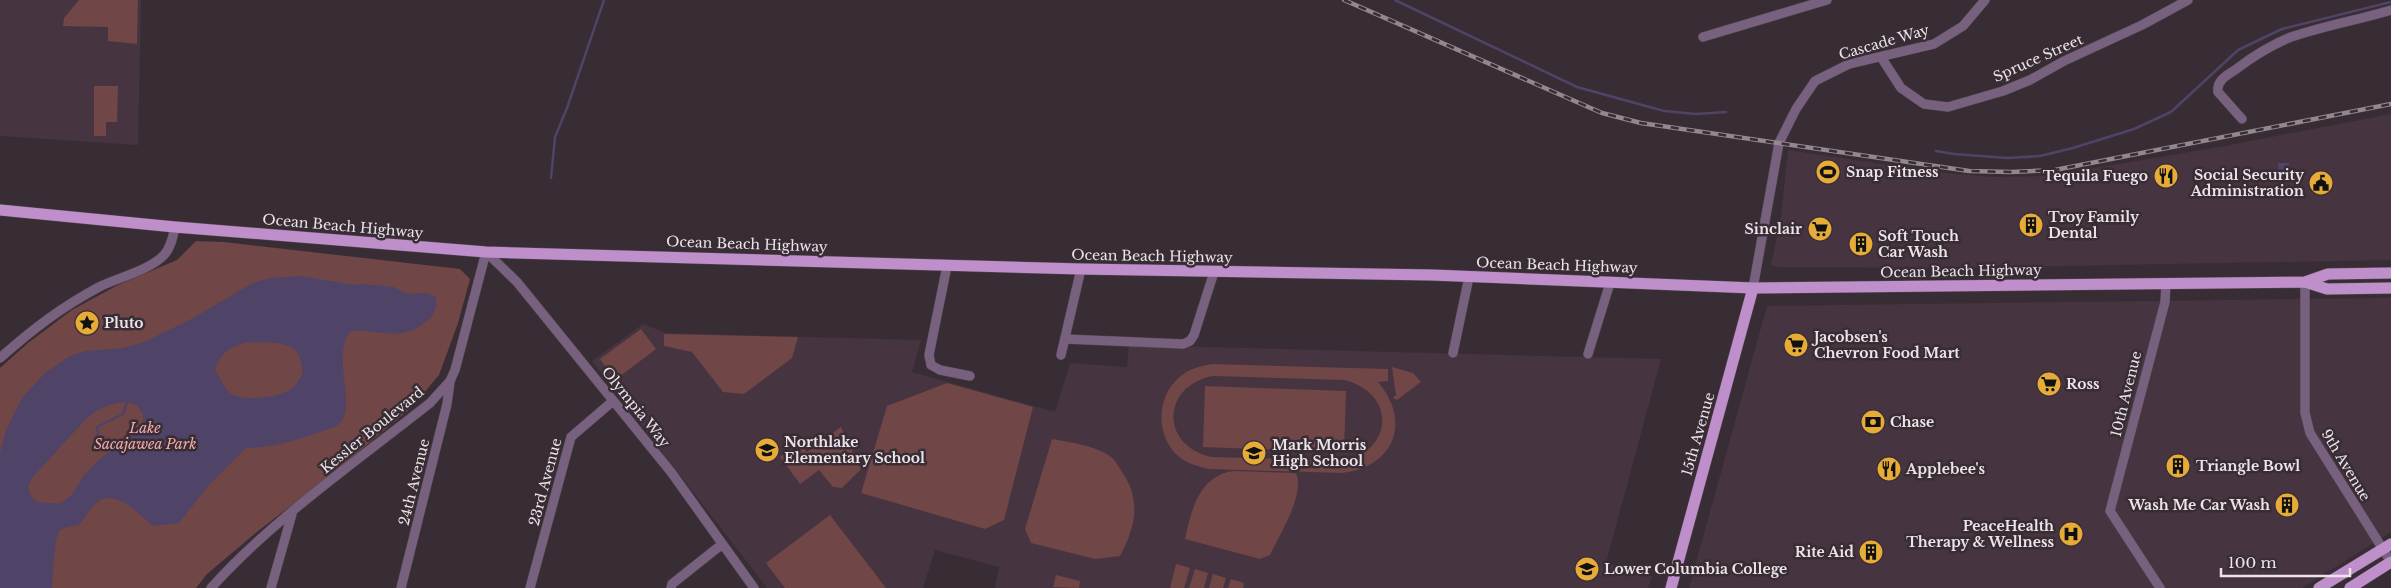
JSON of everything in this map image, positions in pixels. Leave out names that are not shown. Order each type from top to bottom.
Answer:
[{"type":"main road","name":"Ocean Beach Highway","points":[[0,210],[175,227],[486,252],[947,266],[1469,277],[1753,288],[2305,282],[2327,289],[2388,285]]},
{"type":"main road","name":"Ocean Beach Highway","points":[[2305,282],[2328,274],[2391,273]]},
{"type":"main road","name":"15th Avenue","points":[[1671,588],[1753,288]]},
{"type":"main road","points":[[2319,588],[2387,546]]},
{"type":"main road","points":[[2350,588],[2391,562]]},
{"type":"street","points":[[1703,37],[1827,0]]},
{"type":"street","name":"Cascade Way","points":[[1753,288],[1779,143],[1796,109],[1815,80],[1849,64],[1934,44],[1963,26],[1985,0]]},
{"type":"street","name":"Spruce Street","points":[[1881,57],[1901,88],[1924,104],[1948,107],[2003,91],[2030,80],[2064,61],[2142,25],[2188,0]]},
{"type":"street","points":[[2242,119],[2218,92],[2217,87],[2228,75],[2269,47],[2292,37],[2391,10]]},
{"type":"street","points":[[0,358],[56,311],[100,287],[155,262],[164,255],[169,247],[175,227]]},
{"type":"street","name":"Kessler Boulevard","points":[[211,588],[226,570],[292,513],[430,402],[450,381],[455,370],[486,252]]},
{"type":"street","name":"Olympia Way","points":[[486,252],[517,282],[671,472],[721,545],[754,588]]},
{"type":"street","points":[[947,266],[929,356],[931,366],[940,370],[970,376]]},
{"type":"street","points":[[1061,355],[1081,269]]},
{"type":"street","points":[[1065,338],[1183,344],[1190,341],[1194,335],[1214,272]]},
{"type":"street","points":[[1453,353],[1469,277]]},
{"type":"street","name":"9th Avenue","points":[[2305,282],[2305,413],[2310,433],[2348,497],[2387,546],[2391,562]]},
{"type":"street","points":[[1588,354],[1610,283]]},
{"type":"street","name":"10th Avenue","points":[[2160,588],[2110,511],[2165,302],[2166,283]]},
{"type":"street","name":"24th Avenue","points":[[401,588],[447,404],[450,381]]},
{"type":"street","name":"23rd Avenue","points":[[530,588],[571,437],[613,401]]},
{"type":"street","points":[[271,588],[292,513]]},
{"type":"street","points":[[671,588],[672,584],[721,545]]},
{"type":"shaded area","points":[[0,0],[141,0],[138,145],[0,136]]},
{"type":"shaded area","points":[[2391,114],[2391,260],[1948,268],[1777,267],[1771,265],[1781,217],[1788,150],[1935,172],[1992,177],[2047,176],[2219,147]]},
{"type":"shaded area","points":[[2278,163],[2289,163],[2289,181],[2279,182]]},
{"type":"shaded area","points":[[301,276],[354,285],[394,287],[406,294],[426,293],[432,296],[435,295],[436,301],[433,314],[429,319],[419,327],[409,331],[392,334],[351,331],[345,341],[343,353],[346,405],[344,416],[336,426],[272,446],[246,448],[209,485],[179,523],[153,526],[123,502],[110,498],[103,499],[92,507],[79,525],[66,527],[58,533],[52,588],[0,588],[0,453],[6,430],[22,398],[44,374],[70,356],[86,351],[123,348],[142,343],[188,321],[251,284],[269,278]],"holes":[[[247,342],[279,343],[295,350],[300,358],[303,373],[295,386],[270,397],[251,398],[236,396],[230,393],[215,370],[220,359],[227,351]],[[127,402],[137,405],[143,414],[143,421],[138,432],[100,459],[84,475],[71,496],[59,504],[37,502],[31,497],[28,487],[31,479],[85,420],[105,407]]]},
{"type":"shaded area","points":[[2391,298],[2391,532],[2302,588],[1689,588],[1767,306]]},
{"type":"shaded area","name":"Mark Morris High School","points":[[643,324],[666,333],[921,340],[912,372],[1055,412],[1070,363],[1127,367],[1129,345],[1661,359],[1606,563],[1652,576],[1648,588],[995,588],[999,567],[935,550],[923,588],[767,588],[592,361]]},
{"type":"green space","points":[[79,0],[138,0],[137,44],[108,41],[108,27],[63,26],[64,18]]},
{"type":"green space","points":[[94,86],[118,86],[117,122],[106,122],[106,136],[94,136]]},
{"type":"green space","name":"Lake Sacajawea Park","points":[[196,241],[224,242],[460,269],[470,279],[458,323],[439,375],[412,407],[327,478],[258,531],[207,574],[196,588],[0,588],[0,368],[28,343],[72,310],[118,285],[177,260]]},
{"type":"green space","points":[[641,329],[656,349],[615,380],[600,359]]},
{"type":"green space","points":[[664,334],[798,337],[792,358],[744,394],[723,392],[692,352],[664,346]]},
{"type":"green space","points":[[1213,364],[1388,369],[1388,381],[1378,382],[1388,397],[1394,412],[1395,427],[1392,440],[1385,452],[1374,462],[1360,469],[1342,473],[1210,469],[1190,463],[1178,456],[1170,447],[1165,437],[1162,426],[1163,404],[1173,384],[1181,376],[1192,369]],"holes":[[[1213,376],[1344,380],[1361,386],[1373,396],[1380,408],[1382,421],[1380,433],[1373,445],[1361,455],[1344,461],[1212,457],[1195,451],[1183,441],[1176,429],[1174,416],[1176,403],[1184,391],[1196,382]]]},
{"type":"green space","points":[[1392,367],[1413,373],[1421,382],[1397,400],[1393,398],[1396,395]]},
{"type":"green space","points":[[947,383],[1033,407],[1004,520],[985,529],[861,493],[887,406]]},
{"type":"green space","points":[[1205,386],[1346,391],[1344,452],[1203,447]]},
{"type":"green space","points":[[841,427],[861,469],[842,488],[833,487],[819,470],[800,484],[780,457],[799,443],[807,452]]},
{"type":"green space","points":[[1052,439],[1083,445],[1105,453],[1114,460],[1127,480],[1134,502],[1133,523],[1120,556],[1095,559],[1031,543],[1025,529]]},
{"type":"green space","points":[[1233,471],[1296,473],[1298,482],[1297,492],[1290,514],[1270,555],[1260,559],[1185,539],[1194,506],[1204,487],[1221,474]]},
{"type":"green space","points":[[830,515],[886,588],[785,588],[766,563]]},
{"type":"green space","points":[[1176,564],[1190,568],[1184,588],[1170,588]]},
{"type":"green space","points":[[1195,569],[1208,573],[1204,588],[1189,588]]},
{"type":"green space","points":[[1213,574],[1226,578],[1223,588],[1209,588]]},
{"type":"green space","points":[[1056,575],[1080,581],[1079,588],[1053,587]]},
{"type":"green space","points":[[1231,579],[1244,583],[1243,588],[1228,588]]},
{"type":"waterway","points":[[551,178],[555,137],[567,108],[604,0]]},
{"type":"waterway","points":[[1395,0],[1577,87],[1664,111],[1696,114],[1726,112]]},
{"type":"waterway","points":[[1936,151],[2008,158],[2040,156],[2134,129],[2171,112],[2238,50],[2282,29],[2391,2]]},
{"type":"waterway","points":[[95,439],[98,433],[97,427],[123,414],[127,402]]},
{"type":"railway","points":[[1344,0],[1602,113],[1641,123],[1969,171],[2055,170],[2391,104]]},
{"type":"place","name":"Snap Fitness","points":[[1828,172]]},
{"type":"place","name":"Tequila Fuego","points":[[2166,176]]},
{"type":"place","name":"Social Security Administration","points":[[2321,183]]},
{"type":"place","name":"Troy Family Dental","points":[[2031,225]]},
{"type":"place","name":"Sinclair","points":[[1820,229]]},
{"type":"place","name":"Soft Touch Car Wash","points":[[1861,244]]},
{"type":"place","name":"Pluto","points":[[87,323]]},
{"type":"place","name":"Jacobsen's Chevron Food Mart","points":[[1796,345]]},
{"type":"place","name":"Ross","points":[[2049,384]]},
{"type":"place","name":"Chase","points":[[1873,422]]},
{"type":"place","name":"Northlake Elementary School","points":[[767,450]]},
{"type":"place","name":"Mark Morris High School","points":[[1254,453]]},
{"type":"place","name":"Triangle Bowl","points":[[2178,466]]},
{"type":"place","name":"Applebee's","points":[[1889,469]]},
{"type":"place","name":"Wash Me Car Wash","points":[[2287,505]]},
{"type":"place","name":"PeaceHealth Therapy & Wellness","points":[[2071,534]]},
{"type":"place","name":"Rite Aid","points":[[1871,552]]},
{"type":"place","name":"Lower Columbia College","points":[[1587,569]]}]
